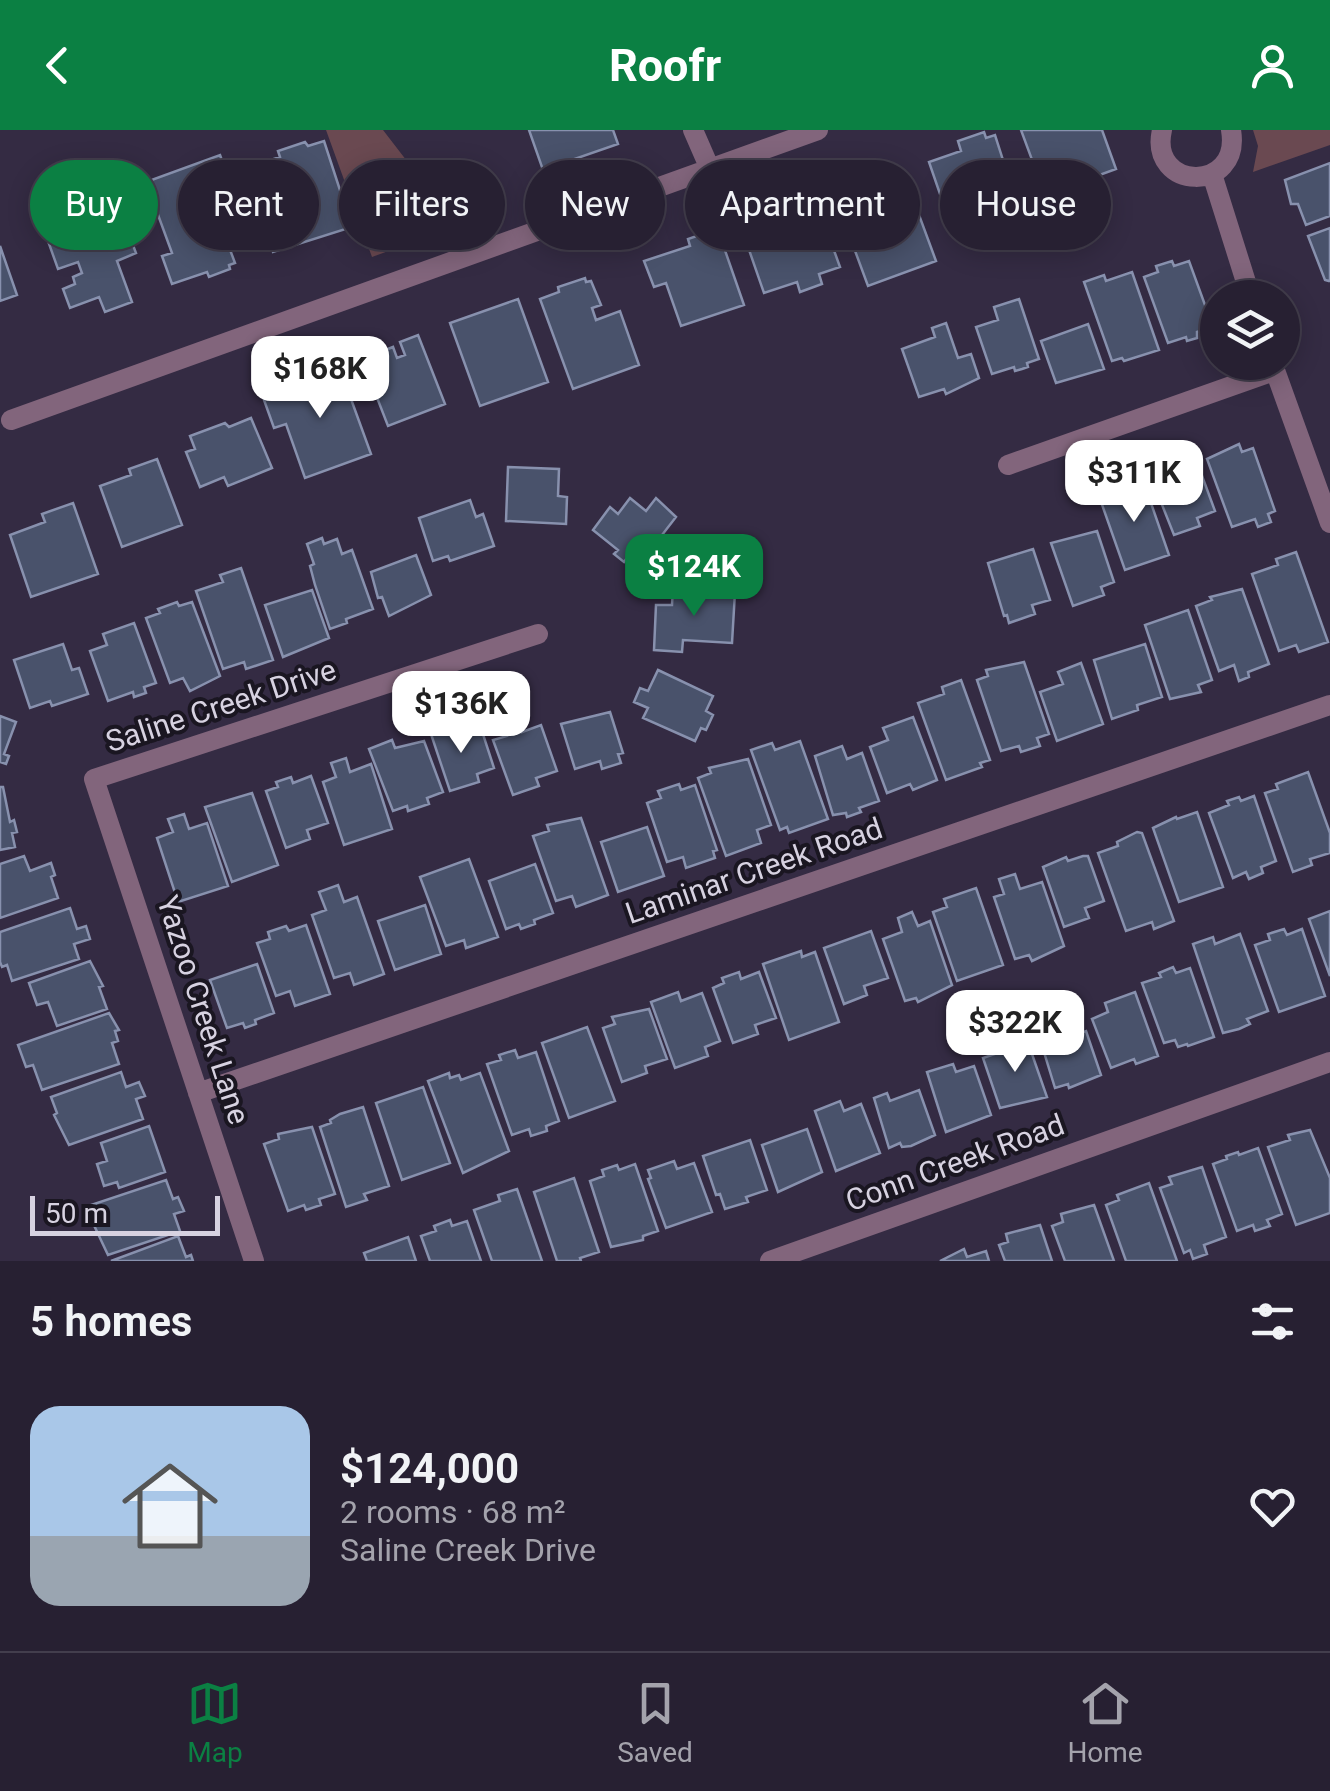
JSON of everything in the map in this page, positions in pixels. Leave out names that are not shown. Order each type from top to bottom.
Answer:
[{"type":"street","points":[[693,130],[706,160]]},
{"type":"street","points":[[735,160],[818,130]]},
{"type":"street","points":[[1162,130],[1160,146],[1169,166],[1189,178],[1212,174],[1229,157],[1231,130]]},
{"type":"street","points":[[1212,174],[1245,280]]},
{"type":"street","points":[[11,420],[685,178]]},
{"type":"street","points":[[1008,465],[1238,380]]},
{"type":"street","points":[[1278,380],[1330,523]]},
{"type":"street","name":"Saline Creek Drive","points":[[94,779],[538,634]]},
{"type":"street","name":"Laminar Creek Road","points":[[198,1094],[1330,705]]},
{"type":"street","name":"Yazoo Creek Lane","points":[[94,779],[254,1261]]},
{"type":"street","name":"Conn Creek Road","points":[[770,1261],[1330,1062]]},
{"type":"shaded area","points":[[326,130],[383,130],[406,160],[339,160],[339,166]]},
{"type":"shaded area","points":[[1253,130],[1330,130],[1330,145],[1253,172],[1258,146]]},
{"type":"shaded area","points":[[369,250],[391,250],[372,257]]},
{"type":"building","points":[[529,130],[613,130],[618,144],[572,160],[540,160]]},
{"type":"building","points":[[1021,130],[1102,130],[1116,169],[1111,171],[1111,160],[1032,160]]},
{"type":"building","points":[[984,132],[986,138],[995,135],[1003,160],[940,160],[940,194],[929,162],[961,151],[958,141]]},
{"type":"building","points":[[324,141],[339,187],[339,231],[319,237],[319,160],[271,160],[280,157],[278,151],[305,142],[308,146]]},
{"type":"building","points":[[1330,163],[1330,216],[1306,225],[1298,204],[1291,204],[1285,180]]},
{"type":"building","points":[[178,170],[178,250],[230,250],[235,263],[229,265],[230,269],[172,284],[162,256],[172,253],[158,215],[158,178]]},
{"type":"building","points":[[920,218],[936,261],[868,286],[855,250],[920,250]]},
{"type":"building","points":[[1330,228],[1329,281],[1325,280],[1308,236]]},
{"type":"building","points":[[0,246],[17,295],[0,301]]},
{"type":"building","points":[[685,248],[725,250],[744,305],[681,326],[666,283],[654,287],[644,261]]},
{"type":"building","points":[[51,250],[135,250],[136,253],[117,261],[132,302],[105,312],[99,297],[70,308],[63,289],[75,284],[73,277],[82,273],[78,262],[58,269]]},
{"type":"building","points":[[749,250],[834,250],[840,267],[819,274],[822,284],[800,292],[797,282],[764,293]]},
{"type":"building","points":[[1189,261],[1200,291],[1197,338],[1168,343],[1144,277],[1158,272],[1156,266]]},
{"type":"building","points":[[1132,272],[1159,350],[1112,361],[1084,282],[1104,275],[1106,281]]},
{"type":"building","points":[[585,278],[586,282],[591,281],[601,305],[592,308],[596,320],[620,311],[639,365],[573,389],[540,299],[559,292],[558,287]]},
{"type":"building","points":[[518,299],[548,382],[480,406],[450,323]]},
{"type":"building","points":[[1019,299],[1039,359],[1022,369],[1015,371],[1014,367],[992,374],[976,327],[998,320],[994,307]]},
{"type":"building","points":[[946,323],[958,358],[971,354],[979,378],[946,394],[944,389],[919,397],[902,349],[935,337],[932,328]]},
{"type":"building","points":[[1088,324],[1104,369],[1056,383],[1041,341]]},
{"type":"building","points":[[418,335],[445,404],[388,426],[362,359],[393,347],[397,358],[405,355],[400,342]]},
{"type":"building","points":[[339,366],[371,454],[305,478],[286,424],[274,428],[264,400],[274,396],[272,390]]},
{"type":"building","points":[[251,418],[272,468],[228,486],[224,477],[200,487],[186,452],[195,449],[190,436]]},
{"type":"building","points":[[1239,444],[1242,452],[1253,448],[1275,511],[1268,514],[1271,522],[1258,527],[1255,519],[1232,527],[1207,459]]},
{"type":"building","points":[[157,459],[182,525],[122,547],[100,486],[131,475],[129,469]]},
{"type":"building","points":[[1198,465],[1215,511],[1197,518],[1200,526],[1174,535],[1153,482],[1165,477],[1163,472]]},
{"type":"building","points":[[508,467],[559,469],[558,496],[567,497],[566,524],[506,521]]},
{"type":"building","points":[[1143,480],[1169,555],[1125,570],[1099,496]]},
{"type":"building","points":[[630,498],[646,511],[656,498],[676,517],[638,566],[614,554],[618,550],[593,530],[610,507],[618,514]]},
{"type":"building","points":[[470,500],[476,517],[483,514],[494,546],[450,561],[448,556],[433,561],[419,518]]},
{"type":"building","points":[[73,503],[98,574],[31,597],[10,535],[45,522],[42,514]]},
{"type":"building","points":[[1097,531],[1114,582],[1101,587],[1104,595],[1073,606],[1051,543]]},
{"type":"building","points":[[322,538],[324,544],[337,539],[342,554],[352,550],[373,609],[330,629],[307,544]]},
{"type":"building","points":[[1033,549],[1050,600],[1032,605],[1035,614],[1009,623],[988,563]]},
{"type":"building","points":[[1296,552],[1328,642],[1299,652],[1296,645],[1279,651],[1252,574],[1278,565],[1276,559]]},
{"type":"building","points":[[416,555],[431,595],[389,616],[382,597],[378,598],[371,572]]},
{"type":"building","points":[[241,568],[273,660],[246,669],[244,662],[223,669],[196,591],[223,582],[220,575]]},
{"type":"building","points":[[673,588],[735,592],[732,643],[683,640],[682,652],[654,650],[656,605],[672,605]]},
{"type":"building","points":[[1242,589],[1269,664],[1248,672],[1249,677],[1239,681],[1234,665],[1219,671],[1196,606],[1212,600],[1210,597]]},
{"type":"building","points":[[312,590],[329,638],[283,657],[265,605]]},
{"type":"building","points":[[177,602],[179,606],[192,602],[220,676],[190,691],[183,678],[170,683],[146,618]]},
{"type":"building","points":[[1188,610],[1212,680],[1198,685],[1201,692],[1170,699],[1145,625]]},
{"type":"building","points":[[134,623],[156,683],[144,687],[146,693],[134,697],[133,692],[108,701],[90,651],[107,645],[103,634]]},
{"type":"building","points":[[63,644],[72,670],[79,668],[88,694],[52,706],[50,701],[30,708],[14,660]]},
{"type":"building","points":[[1145,644],[1162,697],[1112,719],[1094,660]]},
{"type":"building","points":[[1024,662],[1049,734],[1037,738],[1040,746],[1021,752],[1019,746],[1001,751],[977,680],[988,676],[986,670]]},
{"type":"building","points":[[1081,663],[1103,724],[1057,741],[1040,692],[1063,684],[1058,672]]},
{"type":"building","points":[[658,670],[713,696],[706,711],[713,715],[695,741],[643,718],[648,708],[634,702],[640,688],[648,691]]},
{"type":"building","points":[[961,680],[990,760],[980,763],[982,767],[946,780],[918,703],[944,694],[942,687]]},
{"type":"building","points":[[610,712],[623,753],[618,754],[621,763],[602,769],[600,761],[575,769],[561,724]]},
{"type":"building","points":[[0,716],[16,722],[4,754],[9,756],[6,764],[0,762]]},
{"type":"building","points":[[913,717],[937,780],[913,790],[910,784],[887,793],[870,747],[888,740],[883,728]]},
{"type":"building","points":[[447,722],[452,738],[481,728],[494,768],[477,774],[479,782],[450,791],[429,728]]},
{"type":"building","points":[[520,725],[522,732],[541,725],[557,771],[536,778],[539,786],[513,795],[493,740],[507,736],[505,730]]},
{"type":"building","points":[[392,740],[395,748],[424,741],[443,792],[427,798],[429,804],[393,811],[369,749]]},
{"type":"building","points":[[800,741],[828,819],[789,833],[787,827],[780,830],[751,750],[772,743],[775,750]]},
{"type":"building","points":[[842,746],[847,759],[862,753],[879,801],[847,817],[846,813],[833,815],[815,756]]},
{"type":"building","points":[[346,758],[350,772],[371,764],[392,829],[344,845],[323,782],[336,777],[331,763]]},
{"type":"building","points":[[748,759],[771,825],[757,830],[761,843],[726,856],[698,778],[711,773],[709,768]]},
{"type":"building","points":[[1308,772],[1330,833],[1330,853],[1310,859],[1312,865],[1293,872],[1265,793],[1278,789],[1276,784]]},
{"type":"building","points":[[311,776],[328,823],[307,830],[310,839],[286,848],[266,791],[291,777],[293,783]]},
{"type":"building","points":[[679,784],[681,790],[695,785],[717,850],[713,851],[715,858],[686,868],[683,857],[667,862],[647,803],[661,798],[658,791]]},
{"type":"building","points":[[0,787],[10,822],[14,820],[17,832],[12,833],[15,847],[0,850]]},
{"type":"building","points":[[252,793],[278,865],[232,882],[205,807]]},
{"type":"building","points":[[1254,796],[1276,861],[1261,867],[1263,873],[1249,879],[1246,872],[1233,878],[1209,813],[1229,805],[1227,801]]},
{"type":"building","points":[[1197,812],[1223,887],[1179,902],[1153,828]]},
{"type":"building","points":[[184,814],[189,829],[207,823],[228,886],[178,902],[157,838],[173,832],[168,819]]},
{"type":"building","points":[[581,818],[608,895],[576,907],[572,896],[556,901],[533,836],[549,831],[547,825]]},
{"type":"building","points":[[647,827],[664,876],[618,892],[601,842]]},
{"type":"building","points":[[1142,833],[1174,921],[1154,929],[1152,922],[1126,931],[1098,853],[1118,846],[1117,842]]},
{"type":"building","points":[[24,856],[30,871],[51,863],[58,898],[0,918],[0,864]]},
{"type":"building","points":[[1088,856],[1104,901],[1085,908],[1089,918],[1064,927],[1043,867],[1066,857],[1068,861]]},
{"type":"building","points":[[469,859],[498,937],[466,948],[464,940],[446,946],[420,877]]},
{"type":"building","points":[[535,864],[553,913],[521,929],[519,924],[506,929],[489,881]]},
{"type":"building","points":[[1015,874],[1020,889],[1042,882],[1064,946],[1032,961],[1029,955],[1015,959],[994,897],[1004,894],[999,879]]},
{"type":"building","points":[[338,885],[344,902],[357,897],[384,974],[354,985],[350,973],[334,978],[312,915],[326,910],[319,892]]},
{"type":"building","points":[[976,888],[1003,965],[957,981],[933,912],[947,907],[944,899]]},
{"type":"building","points":[[425,905],[441,954],[395,970],[378,921]]},
{"type":"building","points":[[70,908],[77,929],[86,926],[90,939],[74,944],[79,959],[12,981],[7,965],[2,967],[0,962],[0,932]]},
{"type":"building","points":[[1330,911],[1330,976],[1309,919]]},
{"type":"building","points":[[912,912],[918,926],[930,921],[952,985],[918,1002],[916,998],[905,1001],[883,939],[902,932],[898,918]]},
{"type":"building","points":[[306,925],[330,994],[295,1006],[290,991],[276,996],[257,943],[270,939],[268,932]]},
{"type":"building","points":[[1284,929],[1287,935],[1302,929],[1325,996],[1279,1012],[1255,945],[1270,940],[1268,934]]},
{"type":"building","points":[[871,931],[888,978],[864,986],[867,995],[844,1004],[824,948]]},
{"type":"building","points":[[1240,934],[1268,1011],[1247,1019],[1250,1024],[1223,1033],[1193,944],[1213,937],[1215,944]]},
{"type":"building","points":[[801,951],[802,957],[815,952],[839,1022],[789,1040],[763,964]]},
{"type":"building","points":[[90,961],[103,986],[99,987],[107,1009],[57,1026],[48,1002],[37,1005],[29,983]]},
{"type":"building","points":[[257,964],[274,1013],[245,1028],[243,1023],[227,1028],[210,980]]},
{"type":"building","points":[[1173,967],[1176,973],[1190,968],[1214,1037],[1188,1046],[1178,1047],[1175,1040],[1164,1043],[1142,983],[1161,977],[1159,973]]},
{"type":"building","points":[[739,972],[741,979],[759,972],[776,1018],[755,1025],[758,1034],[733,1043],[713,988],[724,983],[722,978]]},
{"type":"building","points":[[678,992],[681,1001],[702,993],[720,1041],[705,1047],[708,1056],[675,1068],[651,1002]]},
{"type":"building","points":[[1135,992],[1158,1056],[1136,1064],[1134,1059],[1111,1068],[1092,1019],[1108,1012],[1105,1003]]},
{"type":"building","points":[[649,1009],[667,1059],[645,1066],[647,1073],[622,1082],[603,1028],[615,1024],[612,1017]]},
{"type":"building","points":[[109,1013],[119,1030],[115,1031],[118,1041],[112,1043],[119,1064],[42,1090],[33,1065],[26,1067],[18,1045]]},
{"type":"building","points":[[587,1027],[615,1101],[569,1118],[542,1043]]},
{"type":"building","points":[[1086,1031],[1101,1075],[1069,1088],[1068,1084],[1055,1088],[1040,1039],[1053,1035],[1056,1042]]},
{"type":"building","points":[[1025,1034],[1047,1097],[1000,1108],[983,1058],[1015,1047],[1012,1039]]},
{"type":"building","points":[[515,1050],[518,1058],[536,1052],[559,1121],[546,1126],[547,1131],[531,1136],[529,1129],[512,1135],[487,1064]]},
{"type":"building","points":[[953,1064],[956,1072],[974,1066],[991,1115],[946,1132],[927,1072]]},
{"type":"building","points":[[121,1072],[126,1087],[139,1082],[145,1096],[136,1099],[143,1119],[69,1145],[54,1115],[57,1113],[51,1097]]},
{"type":"building","points":[[449,1073],[450,1078],[459,1075],[461,1080],[480,1073],[509,1151],[463,1173],[428,1081]]},
{"type":"building","points":[[423,1087],[450,1163],[402,1180],[376,1103]]},
{"type":"building","points":[[919,1090],[935,1135],[911,1146],[902,1147],[900,1143],[889,1148],[874,1098],[887,1093],[890,1101]]},
{"type":"building","points":[[840,1101],[844,1111],[861,1104],[880,1153],[836,1171],[815,1111]]},
{"type":"building","points":[[363,1107],[389,1186],[364,1194],[367,1200],[346,1207],[320,1127],[340,1114]]},
{"type":"building","points":[[149,1126],[165,1172],[119,1188],[117,1182],[104,1186],[97,1164],[107,1161],[101,1143]]},
{"type":"building","points":[[312,1127],[335,1194],[319,1199],[321,1205],[306,1210],[304,1205],[288,1211],[264,1144],[279,1139],[278,1134]]},
{"type":"building","points":[[807,1129],[822,1172],[778,1192],[762,1145]]},
{"type":"building","points":[[1310,1130],[1330,1178],[1330,1213],[1296,1225],[1268,1147],[1290,1140],[1288,1135]]},
{"type":"building","points":[[750,1140],[767,1190],[746,1197],[748,1202],[725,1209],[703,1156]]},
{"type":"building","points":[[1258,1148],[1282,1214],[1267,1220],[1270,1226],[1255,1231],[1253,1225],[1237,1231],[1213,1164],[1227,1159],[1226,1156]]},
{"type":"building","points":[[674,1161],[677,1169],[694,1163],[712,1212],[666,1228],[648,1170]]},
{"type":"building","points":[[635,1164],[658,1231],[643,1236],[643,1240],[611,1247],[590,1181],[604,1176],[602,1170],[617,1165],[619,1170]]},
{"type":"building","points":[[1202,1167],[1226,1237],[1204,1245],[1207,1254],[1193,1259],[1190,1250],[1184,1253],[1160,1188],[1172,1184],[1169,1177]]},
{"type":"building","points":[[574,1178],[599,1252],[580,1258],[581,1261],[557,1261],[534,1192]]},
{"type":"building","points":[[166,1180],[173,1199],[178,1197],[184,1211],[174,1214],[180,1231],[108,1255],[92,1221],[96,1219],[91,1205]]},
{"type":"building","points":[[1149,1183],[1177,1261],[1126,1261],[1106,1205],[1119,1200],[1117,1195]]},
{"type":"building","points":[[517,1189],[542,1261],[492,1261],[474,1210],[500,1201],[498,1195]]},
{"type":"building","points":[[1094,1205],[1114,1261],[1065,1261],[1052,1226],[1063,1222],[1061,1214]]},
{"type":"building","points":[[450,1220],[452,1226],[467,1221],[481,1261],[430,1261],[421,1236]]},
{"type":"building","points":[[1040,1225],[1052,1261],[1005,1261],[999,1245],[1008,1242],[1006,1234]]},
{"type":"building","points":[[178,1236],[186,1257],[191,1255],[193,1261],[111,1261]]},
{"type":"building","points":[[408,1237],[416,1261],[367,1261],[364,1253]]},
{"type":"building","points":[[964,1249],[967,1257],[986,1251],[989,1261],[940,1261]]}]
